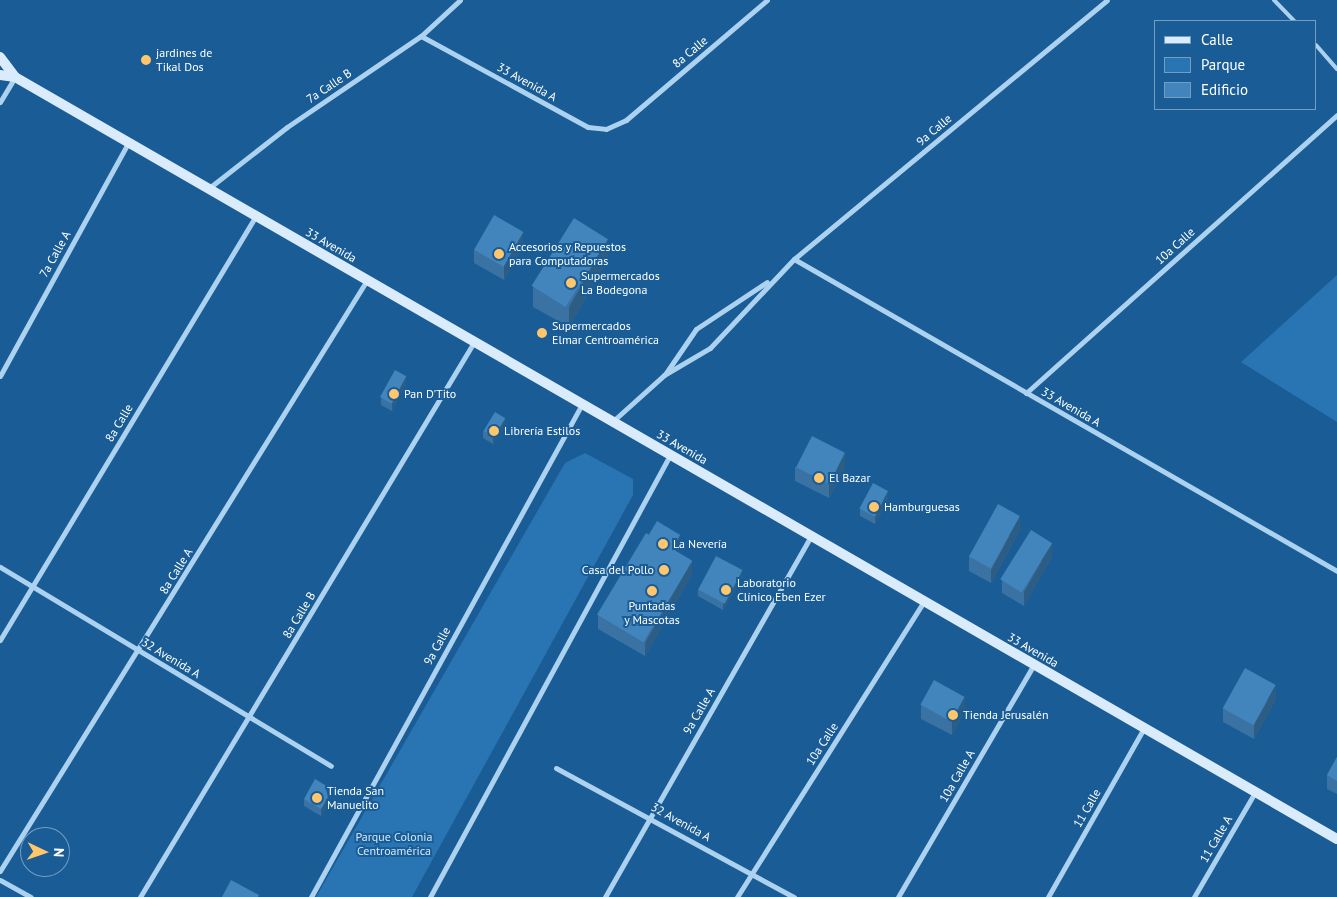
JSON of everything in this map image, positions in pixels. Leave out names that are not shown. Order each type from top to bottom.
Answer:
[{"type":"street","name":"7a Calle B","points":[[208,188],[287,127],[421,36],[460,0]]},
{"type":"street","name":"8a Calle","points":[[626,120],[767,0]]},
{"type":"street","name":"9a Calle","points":[[612,421],[664,375],[710,348],[775,277],[794,260],[1107,0]]},
{"type":"street","name":"33 Avenida A","points":[[421,36],[588,127],[606,128],[626,120]]},
{"type":"street","name":"33 Avenida","points":[[0,57],[15,77]]},
{"type":"street","name":"33 Avenida","points":[[0,75],[15,77],[1337,839]]},
{"type":"street","points":[[0,102],[15,77]]},
{"type":"street","name":"10a Calle","points":[[1026,393],[1337,115]]},
{"type":"street","name":"7a Calle A","points":[[0,376],[128,142]]},
{"type":"street","name":"8a Calle","points":[[0,640],[256,216]]},
{"type":"street","name":"33 Avenida A","points":[[794,260],[1337,571]]},
{"type":"street","name":"9a Calle","points":[[664,375],[696,329],[775,277]]},
{"type":"street","name":"8a Calle A","points":[[0,871],[139,651],[367,280]]},
{"type":"street","name":"8a Calle B","points":[[140,897],[474,342]]},
{"type":"street","name":"9a Calle","points":[[310,897],[582,404]]},
{"type":"street","points":[[430,897],[670,455]]},
{"type":"street","name":"9a Calle A","points":[[605,897],[811,536]]},
{"type":"street","name":"32 Avenida A","points":[[0,567],[331,766]]},
{"type":"street","name":"10a Calle","points":[[737,897],[924,601]]},
{"type":"street","name":"10a Calle A","points":[[898,897],[1034,664]]},
{"type":"street","name":"11 Calle","points":[[1048,897],[1144,728]]},
{"type":"street","name":"32 Avenida A","points":[[556,768],[651,816],[794,897]]},
{"type":"street","name":"11 Calle A","points":[[1194,897],[1255,792]]},
{"type":"street","points":[[0,880],[31,897]]},
{"type":"lane","points":[[1274,0],[1293,20]]},
{"type":"lane","points":[[1317,47],[1337,69]]},
{"type":"green space","points":[[1337,275],[1337,422],[1241,362]]},
{"type":"green space","name":"Parque Colonia Centroamérica","points":[[585,453],[633,479],[633,495],[412,897],[316,897],[565,463]]},
{"type":"building","points":[[494,215],[523,232],[503,267],[474,250]]},
{"type":"building","points":[[574,218],[608,239],[566,307],[532,286]]},
{"type":"building","points":[[395,370],[406,376],[391,403],[380,397]]},
{"type":"building","points":[[495,412],[505,418],[494,437],[484,431]]},
{"type":"building","points":[[812,436],[845,453],[829,484],[796,467]]},
{"type":"building","name":"Hamburguesas","points":[[873,483],[888,491],[874,517],[859,509]]},
{"type":"building","points":[[998,504],[1020,516],[991,569],[969,556]]},
{"type":"building","points":[[657,521],[680,535],[672,549],[649,535]]},
{"type":"building","points":[[1031,530],[1052,543],[1021,592],[1000,579]]},
{"type":"building","points":[[646,533],[692,561],[643,642],[597,614]]},
{"type":"building","points":[[716,556],[742,570],[725,604],[698,590]]},
{"type":"building","points":[[1245,668],[1276,685],[1253,725],[1223,708]]},
{"type":"building","points":[[934,680],[965,697],[951,721],[920,704]]},
{"type":"building","points":[[1337,757],[1337,781],[1327,775]]},
{"type":"building","name":"Tienda San Manuelito","points":[[315,779],[325,785],[328,797],[321,809],[304,799]]},
{"type":"building","points":[[231,880],[259,895],[258,897],[222,897]]},
{"type":"place","name":"jardines de Tikal Dos","points":[[146,60]]},
{"type":"place","name":"Accesorios y Repuestos para Computadoras","points":[[499,254]]},
{"type":"place","name":"Supermercados La Bodegona","points":[[571,283]]},
{"type":"place","name":"Supermercados Elmar Centroamérica","points":[[542,333]]},
{"type":"place","name":"Pan D'Tito","points":[[394,394]]},
{"type":"place","name":"Librería Estilos","points":[[494,431]]},
{"type":"place","name":"El Bazar","points":[[819,478]]},
{"type":"place","name":"Hamburguesas","points":[[874,507]]},
{"type":"place","name":"La Nevería","points":[[663,544]]},
{"type":"place","name":"Casa del Pollo","points":[[664,570]]},
{"type":"place","name":"Laboratorio Clínico Eben Ezer","points":[[726,590]]},
{"type":"place","name":"Puntadas y Mascotas","points":[[652,591]]},
{"type":"place","name":"Tienda Jerusalén","points":[[953,715]]},
{"type":"place","name":"Tienda San Manuelito","points":[[317,798]]}]
